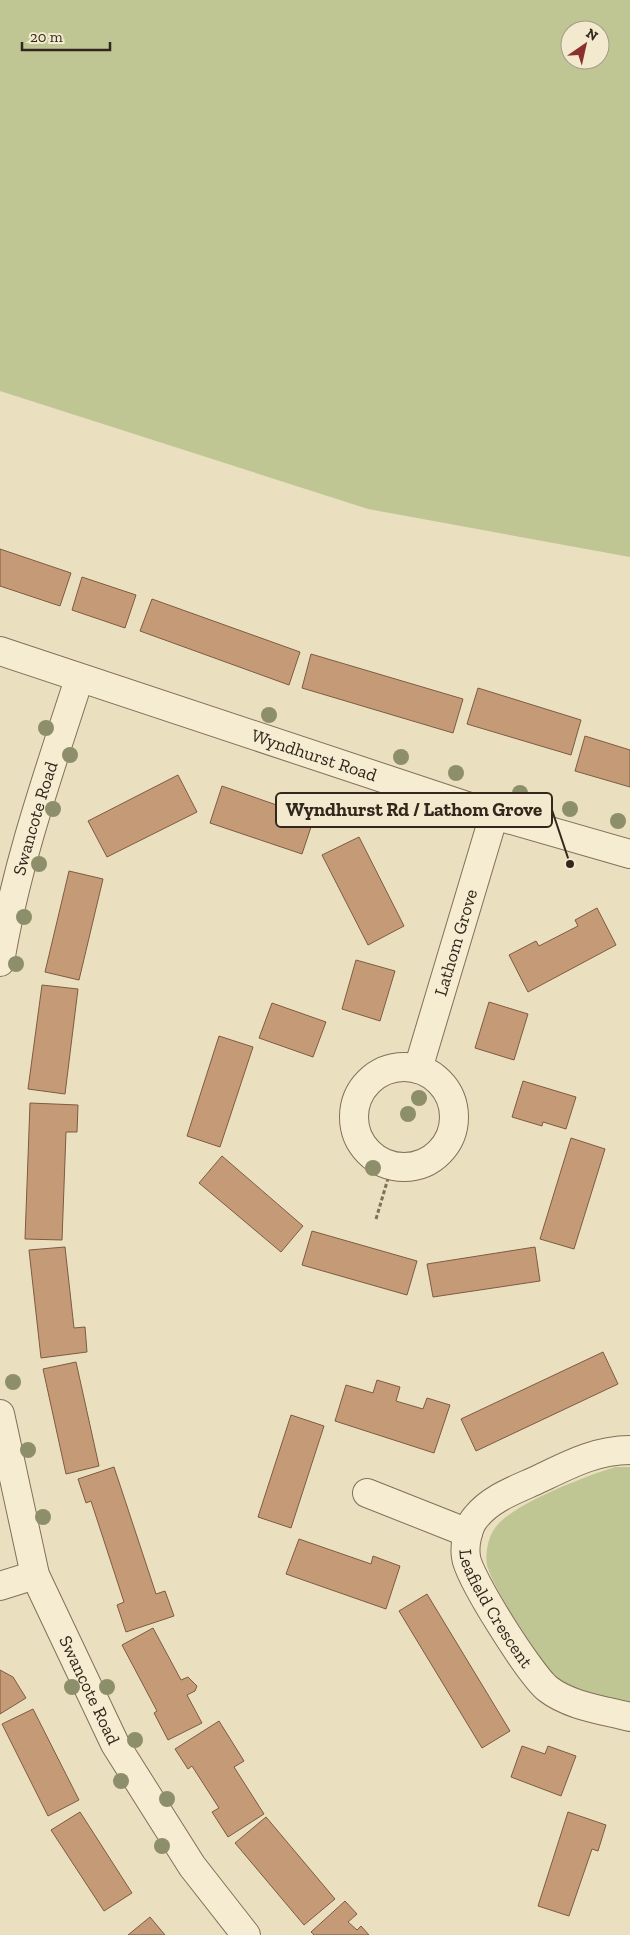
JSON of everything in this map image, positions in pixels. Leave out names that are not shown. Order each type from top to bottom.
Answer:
[{"type":"street","name":"Wyndhurst Road","points":[[0,651],[79,679],[494,815],[630,854]]},
{"type":"street","name":"Swancote Road","points":[[0,962],[6,926],[25,847],[79,679]]},
{"type":"street","name":"Lathom Grove","points":[[418,1069],[494,815]]},
{"type":"street","points":[[394,1068],[418,1069],[432,1075],[443,1086],[451,1099],[454,1114],[452,1130],[446,1144],[429,1160],[407,1167],[392,1165],[377,1159],[365,1149],[357,1135],[354,1120],[356,1104],[362,1090],[372,1078],[394,1068]]},
{"type":"street","name":"Swancote Road","points":[[0,1414],[35,1575],[115,1744],[192,1866],[246,1935]]},
{"type":"street","name":"Leafield Crescent","points":[[630,1450],[609,1450],[586,1457],[492,1502],[475,1518],[468,1533],[466,1557],[472,1576],[528,1668],[548,1689],[572,1702],[630,1717]]},
{"type":"street","points":[[367,1493],[468,1533]]},
{"type":"street","points":[[0,1586],[35,1575]]},
{"type":"path","points":[[376,1219],[392,1165]]},
{"type":"green space","points":[[0,0],[630,0],[630,557],[368,509],[0,391]]},
{"type":"green space","points":[[615,1467],[630,1467],[630,1705],[578,1690],[562,1682],[554,1675],[532,1646],[508,1608],[498,1591],[486,1561],[491,1536],[503,1519],[550,1492]]},
{"type":"building","points":[[0,549],[71,573],[60,606],[0,586]]},
{"type":"building","points":[[82,577],[136,595],[125,628],[72,610]]},
{"type":"building","points":[[152,599],[300,652],[289,685],[140,631]]},
{"type":"building","points":[[311,654],[463,699],[453,733],[302,688]]},
{"type":"building","points":[[478,688],[581,720],[571,755],[467,724]]},
{"type":"building","points":[[585,736],[630,750],[630,787],[575,771]]},
{"type":"building","points":[[178,775],[197,812],[107,857],[88,821]]},
{"type":"building","points":[[222,786],[314,818],[302,854],[210,823]]},
{"type":"building","points":[[359,837],[404,926],[368,945],[322,855]]},
{"type":"building","points":[[69,871],[103,879],[79,980],[45,972]]},
{"type":"building","points":[[597,908],[616,945],[528,992],[509,955],[536,941],[539,946],[578,926],[575,920]]},
{"type":"building","points":[[356,960],[395,971],[380,1021],[342,1009]]},
{"type":"building","points":[[42,985],[78,989],[65,1094],[28,1089]]},
{"type":"building","points":[[489,1002],[528,1014],[514,1060],[475,1048]]},
{"type":"building","points":[[272,1003],[326,1022],[313,1057],[259,1038]]},
{"type":"building","points":[[219,1036],[253,1047],[220,1147],[187,1136]]},
{"type":"building","points":[[523,1081],[576,1097],[566,1129],[543,1122],[542,1126],[512,1117]]},
{"type":"building","points":[[30,1103],[78,1105],[77,1132],[66,1132],[62,1240],[25,1239]]},
{"type":"building","points":[[571,1138],[605,1149],[574,1249],[540,1239]]},
{"type":"building","points":[[222,1156],[303,1226],[281,1252],[199,1183]]},
{"type":"building","points":[[312,1231],[417,1261],[407,1295],[302,1265]]},
{"type":"building","points":[[65,1247],[74,1328],[85,1327],[87,1352],[41,1358],[29,1250]]},
{"type":"building","points":[[535,1247],[540,1281],[433,1297],[427,1264]]},
{"type":"building","points":[[603,1352],[618,1384],[476,1451],[461,1419]]},
{"type":"building","points":[[76,1362],[99,1466],[66,1474],[43,1369]]},
{"type":"building","points":[[377,1380],[400,1387],[396,1401],[423,1409],[427,1398],[450,1405],[434,1453],[335,1421],[346,1385],[373,1393]]},
{"type":"building","points":[[291,1415],[324,1426],[291,1528],[258,1517]]},
{"type":"building","points":[[114,1467],[156,1594],[165,1591],[174,1616],[126,1632],[117,1605],[124,1602],[91,1501],[86,1503],[78,1479]]},
{"type":"building","points":[[299,1539],[371,1564],[373,1556],[400,1566],[386,1609],[286,1574]]},
{"type":"building","points":[[427,1594],[510,1731],[482,1748],[399,1611]]},
{"type":"building","points":[[153,1628],[181,1680],[188,1677],[197,1686],[195,1691],[187,1695],[202,1723],[168,1740],[154,1713],[157,1711],[122,1645]]},
{"type":"building","points":[[0,1670],[13,1677],[26,1698],[0,1714]]},
{"type":"building","points":[[33,1709],[79,1800],[48,1816],[2,1724]]},
{"type":"building","points":[[219,1721],[244,1761],[234,1767],[264,1814],[228,1837],[212,1812],[219,1808],[192,1766],[188,1769],[175,1749]]},
{"type":"building","points":[[522,1746],[545,1754],[548,1746],[576,1756],[561,1796],[511,1777]]},
{"type":"building","points":[[80,1812],[132,1893],[104,1911],[51,1830]]},
{"type":"building","points":[[568,1812],[606,1825],[598,1851],[592,1849],[569,1916],[538,1906]]},
{"type":"building","points":[[266,1817],[335,1899],[304,1925],[235,1843]]},
{"type":"building","points":[[345,1901],[357,1914],[348,1922],[357,1930],[361,1926],[369,1935],[314,1935],[311,1932]]},
{"type":"building","points":[[150,1917],[165,1935],[128,1935]]},
{"type":"place","name":"Wyndhurst Rd / Lathom Grove","points":[[570,864]]}]
